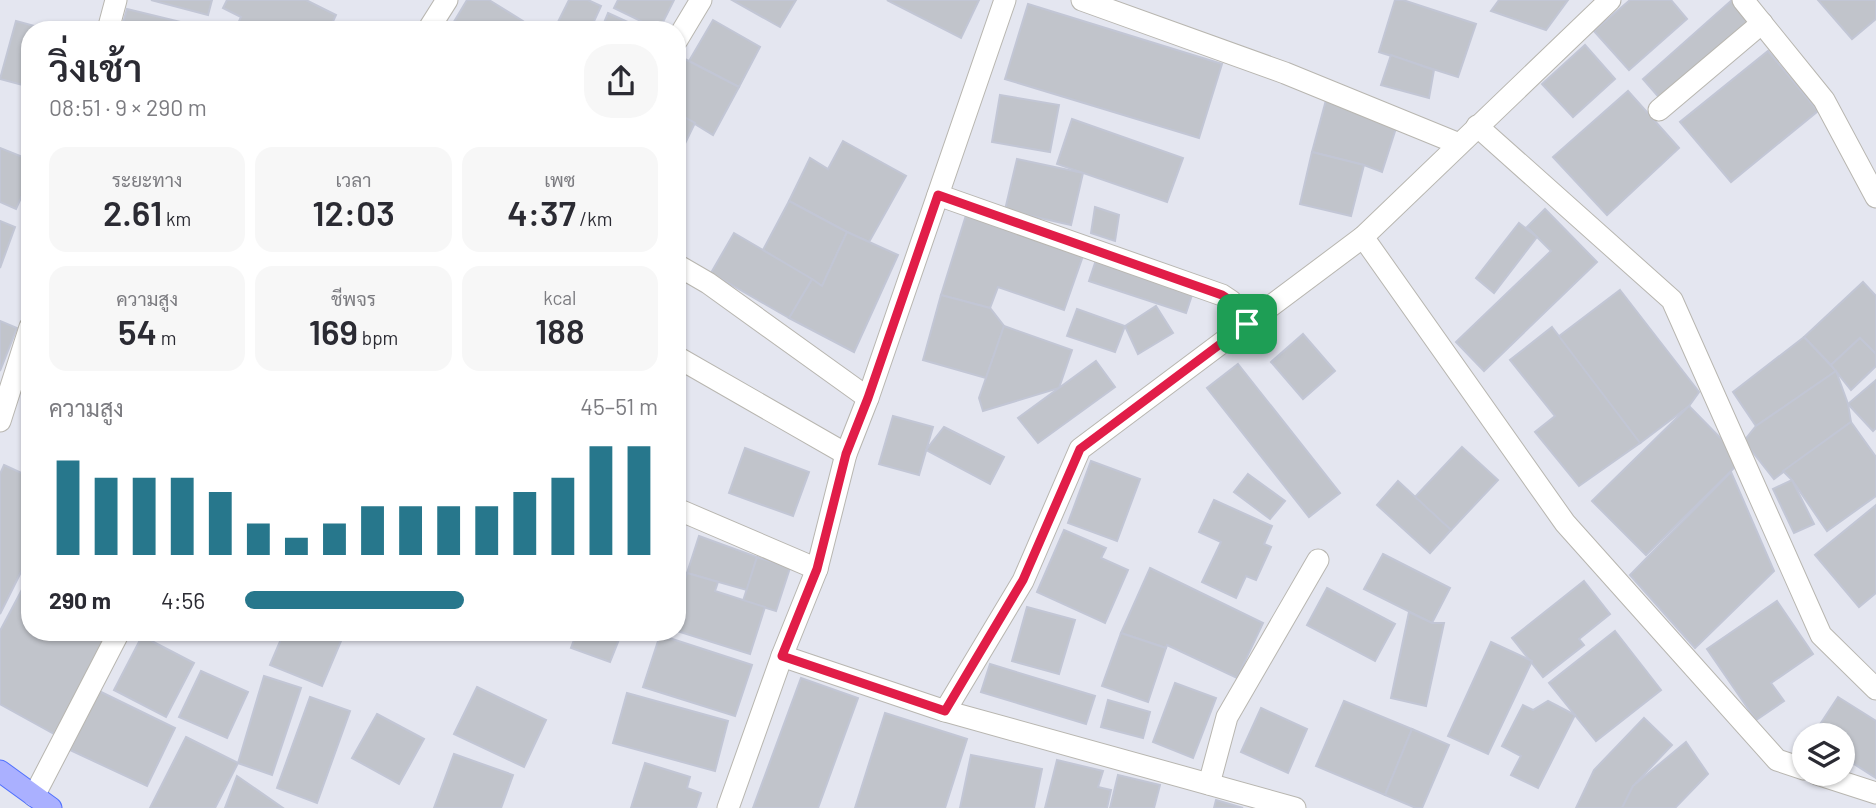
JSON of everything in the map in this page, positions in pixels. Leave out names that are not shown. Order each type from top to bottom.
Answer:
[{"type":"main road","points":[[0,771],[43,802]]},
{"type":"street","points":[[110,21],[116,0]]},
{"type":"street","points":[[434,21],[447,0]]},
{"type":"street","points":[[686,25],[701,0]]},
{"type":"street","points":[[727,808],[817,569],[846,454],[868,398],[1005,0]]},
{"type":"street","points":[[1082,0],[1284,73],[1459,144]]},
{"type":"street","points":[[945,711],[1023,580],[1080,449],[1363,237],[1610,0]]},
{"type":"street","points":[[1743,0],[1824,100],[1876,197]]},
{"type":"street","points":[[1659,110],[1762,23]]},
{"type":"street","points":[[1477,126],[1672,300],[1821,635],[1876,689]]},
{"type":"street","points":[[938,195],[1222,295],[1231,301],[1247,324]]},
{"type":"street","points":[[1363,237],[1565,523],[1777,760],[1792,765]]},
{"type":"street","points":[[686,270],[708,283],[868,398]]},
{"type":"street","points":[[0,421],[21,355]]},
{"type":"street","points":[[686,362],[846,454]]},
{"type":"street","points":[[686,513],[817,569]]},
{"type":"street","points":[[1209,784],[1227,717],[1318,560]]},
{"type":"street","points":[[43,802],[115,641]]},
{"type":"street","points":[[782,656],[945,711],[1295,808]]},
{"type":"street","points":[[1854,786],[1876,793]]},
{"type":"building","points":[[151,0],[212,0],[208,15]]},
{"type":"building","points":[[227,0],[306,0],[336,15],[333,21],[239,21],[241,17],[223,8]]},
{"type":"building","points":[[467,0],[489,0],[523,21],[454,21]]},
{"type":"building","points":[[569,0],[588,0],[601,6],[594,21],[558,21]]},
{"type":"building","points":[[618,0],[674,0],[664,21],[641,21],[614,8]]},
{"type":"building","points":[[732,0],[796,0],[780,27]]},
{"type":"building","points":[[887,0],[979,0],[961,38]]},
{"type":"building","points":[[1395,0],[1403,0],[1476,24],[1458,77],[1379,52]]},
{"type":"building","points":[[1499,0],[1568,0],[1546,30],[1491,11]]},
{"type":"building","points":[[1630,0],[1671,0],[1687,19],[1629,70],[1594,31]]},
{"type":"building","points":[[1732,0],[1754,23],[1664,103],[1643,79]]},
{"type":"building","points":[[1818,0],[1876,0],[1876,19],[1852,39]]},
{"type":"building","points":[[1028,4],[1222,64],[1199,138],[1005,79]]},
{"type":"building","points":[[127,9],[176,21],[124,21]]},
{"type":"building","points":[[608,13],[625,21],[605,21]]},
{"type":"building","points":[[713,20],[760,47],[739,87],[689,61]]},
{"type":"building","points":[[16,21],[21,22],[21,85],[0,79]]},
{"type":"building","points":[[1585,45],[1615,79],[1573,117],[1542,84]]},
{"type":"building","points":[[1768,51],[1818,111],[1731,182],[1680,122]]},
{"type":"building","points":[[1391,55],[1434,70],[1429,98],[1381,85]]},
{"type":"building","points":[[686,60],[739,87],[713,135],[686,118]]},
{"type":"building","points":[[1628,91],[1679,148],[1607,215],[1553,157]]},
{"type":"building","points":[[1000,95],[1059,105],[1050,152],[992,142]]},
{"type":"building","points":[[1326,100],[1398,122],[1382,172],[1312,152]]},
{"type":"building","points":[[686,118],[695,123],[686,142]]},
{"type":"building","points":[[1072,119],[1183,158],[1167,202],[1057,164]]},
{"type":"building","points":[[843,141],[906,176],[869,242],[789,201],[810,158],[828,169]]},
{"type":"building","points":[[0,148],[21,156],[21,198],[16,209],[0,202]]},
{"type":"building","points":[[1312,152],[1364,165],[1351,216],[1300,204]]},
{"type":"building","points":[[1017,159],[1083,173],[1071,225],[1005,210]]},
{"type":"building","points":[[789,201],[847,232],[822,286],[763,250]]},
{"type":"building","points":[[1095,207],[1119,215],[1115,241],[1091,233]]},
{"type":"building","points":[[1545,209],[1597,262],[1484,371],[1456,342],[1551,251],[1527,227]]},
{"type":"building","points":[[967,212],[1084,253],[1064,310],[998,287],[990,308],[941,295]]},
{"type":"building","points":[[0,221],[15,227],[0,268]]},
{"type":"building","points":[[1519,223],[1537,237],[1494,293],[1476,278]]},
{"type":"building","points":[[847,232],[898,255],[854,352],[789,318],[812,279],[822,286]]},
{"type":"building","points":[[734,233],[812,279],[789,318],[711,273]]},
{"type":"building","points":[[1097,257],[1194,289],[1186,313],[1089,281]]},
{"type":"building","points":[[1863,282],[1876,296],[1876,354],[1860,338],[1831,365],[1804,337]]},
{"type":"building","points":[[1620,290],[1699,392],[1689,406],[1640,443],[1558,337]]},
{"type":"building","points":[[941,295],[990,308],[1004,326],[986,378],[923,360]]},
{"type":"building","points":[[1156,306],[1173,333],[1138,354],[1125,326]]},
{"type":"building","points":[[1077,309],[1125,326],[1115,352],[1067,336]]},
{"type":"building","points":[[0,321],[17,328],[0,371]]},
{"type":"building","points":[[1004,326],[1072,350],[1059,388],[983,411],[979,398]]},
{"type":"building","points":[[1552,327],[1640,443],[1579,486],[1535,432],[1555,416],[1510,360]]},
{"type":"building","points":[[1303,334],[1335,371],[1303,399],[1271,362]]},
{"type":"building","points":[[1804,337],[1836,371],[1756,426],[1733,392]]},
{"type":"building","points":[[1860,338],[1876,354],[1876,366],[1851,390],[1831,365]]},
{"type":"building","points":[[1096,361],[1115,387],[1038,443],[1018,418]]},
{"type":"building","points":[[1238,364],[1340,493],[1309,517],[1207,388]]},
{"type":"building","points":[[1836,371],[1848,404],[1851,422],[1774,479],[1744,441],[1756,426]]},
{"type":"building","points":[[1876,380],[1876,428],[1873,431],[1848,404]]},
{"type":"building","points":[[1689,406],[1742,460],[1646,555],[1592,501]]},
{"type":"building","points":[[893,416],[933,427],[919,475],[879,464]]},
{"type":"building","points":[[1851,422],[1876,457],[1876,496],[1827,531],[1783,471]]},
{"type":"building","points":[[944,427],[1004,457],[990,484],[926,450]]},
{"type":"building","points":[[1462,447],[1498,480],[1451,530],[1415,497]]},
{"type":"building","points":[[745,448],[809,472],[793,516],[729,493]]},
{"type":"building","points":[[1091,461],[1140,479],[1117,541],[1068,523]]},
{"type":"building","points":[[4,465],[21,473],[21,572],[0,614],[0,474]]},
{"type":"building","points":[[1731,472],[1774,571],[1695,648],[1630,575]]},
{"type":"building","points":[[1248,474],[1285,501],[1270,519],[1234,492]]},
{"type":"building","points":[[1792,480],[1814,524],[1794,533],[1773,489]]},
{"type":"building","points":[[1398,481],[1451,530],[1430,553],[1377,505]]},
{"type":"building","points":[[1214,500],[1272,526],[1264,544],[1271,547],[1256,580],[1246,576],[1236,598],[1202,582],[1221,542],[1199,532]]},
{"type":"building","points":[[1876,505],[1876,593],[1859,607],[1815,555]]},
{"type":"building","points":[[1064,530],[1106,548],[1101,558],[1128,570],[1105,623],[1037,592]]},
{"type":"building","points":[[699,536],[757,557],[747,590],[687,573]]},
{"type":"building","points":[[1383,554],[1450,588],[1432,623],[1364,589]]},
{"type":"building","points":[[757,557],[790,568],[776,611],[743,601]]},
{"type":"building","points":[[1150,568],[1263,623],[1237,678],[1167,645],[1166,648],[1121,633]]},
{"type":"building","points":[[687,573],[718,582],[715,591],[765,607],[750,654],[686,634]]},
{"type":"building","points":[[1584,581],[1610,614],[1579,639],[1584,645],[1543,677],[1512,638]]},
{"type":"building","points":[[1327,588],[1395,624],[1375,661],[1307,625]]},
{"type":"building","points":[[21,592],[21,641],[106,641],[54,734],[0,704],[0,631]]},
{"type":"building","points":[[1777,601],[1813,654],[1771,683],[1784,701],[1756,720],[1707,649]]},
{"type":"building","points":[[1027,607],[1075,620],[1059,674],[1012,661]]},
{"type":"building","points":[[1409,612],[1432,623],[1444,623],[1426,706],[1391,698]]},
{"type":"building","points":[[1615,631],[1661,690],[1596,741],[1549,683]]},
{"type":"building","points":[[1121,633],[1166,648],[1148,702],[1102,686]]},
{"type":"building","points":[[139,641],[152,641],[194,663],[166,717],[114,690]]},
{"type":"building","points":[[280,641],[341,641],[322,686],[270,665]]},
{"type":"building","points":[[574,641],[618,641],[610,662],[571,648]]},
{"type":"building","points":[[658,641],[678,641],[752,665],[735,716],[643,687]]},
{"type":"building","points":[[1491,642],[1532,661],[1488,754],[1448,736]]},
{"type":"building","points":[[990,664],[1095,696],[1086,724],[981,692]]},
{"type":"building","points":[[201,671],[248,692],[227,738],[179,717]]},
{"type":"building","points":[[264,676],[301,688],[272,775],[238,763]]},
{"type":"building","points":[[801,678],[858,698],[818,808],[753,808]]},
{"type":"building","points":[[1175,683],[1216,698],[1193,758],[1153,742]]},
{"type":"building","points":[[477,687],[546,720],[524,767],[454,734]]},
{"type":"building","points":[[99,691],[175,728],[147,786],[70,750]]},
{"type":"building","points":[[627,693],[728,721],[715,771],[613,743]]},
{"type":"building","points":[[310,697],[350,711],[317,803],[277,788]]},
{"type":"building","points":[[1838,697],[1876,721],[1876,778],[1855,765],[1855,723],[1821,723]]},
{"type":"building","points":[[1108,700],[1150,712],[1143,738],[1101,727]]},
{"type":"building","points":[[1344,701],[1412,729],[1385,795],[1316,766]]},
{"type":"building","points":[[1548,701],[1575,715],[1538,788],[1511,775],[1521,756],[1502,746],[1523,705],[1533,710]]},
{"type":"building","points":[[1261,708],[1307,729],[1288,773],[1241,752]]},
{"type":"building","points":[[885,713],[967,739],[945,808],[855,808]]},
{"type":"building","points":[[377,714],[424,739],[399,784],[352,758]]},
{"type":"building","points":[[1644,718],[1672,745],[1633,786],[1622,808],[1576,808],[1594,770]]},
{"type":"building","points":[[1412,729],[1449,745],[1422,808],[1385,795]]},
{"type":"building","points":[[186,737],[238,763],[215,808],[150,808]]},
{"type":"building","points":[[1686,742],[1708,774],[1675,808],[1622,808],[1633,786]]},
{"type":"building","points":[[454,754],[513,775],[501,808],[434,808]]},
{"type":"building","points":[[971,755],[1042,769],[1034,808],[960,808]]},
{"type":"building","points":[[1057,760],[1103,771],[1098,787],[1111,790],[1107,808],[1045,808]]},
{"type":"building","points":[[645,763],[690,777],[687,788],[701,793],[696,808],[631,808]]},
{"type":"building","points":[[1118,775],[1160,785],[1154,808],[1110,808]]},
{"type":"building","points":[[237,776],[283,808],[225,808]]},
{"type":"building","points":[[1216,800],[1243,808],[1214,808]]},
{"type":"route","points":[[938,195],[1222,295],[1231,301],[1247,324],[1080,449],[1023,580],[945,711],[782,656],[817,569],[846,454],[938,195]]}]
